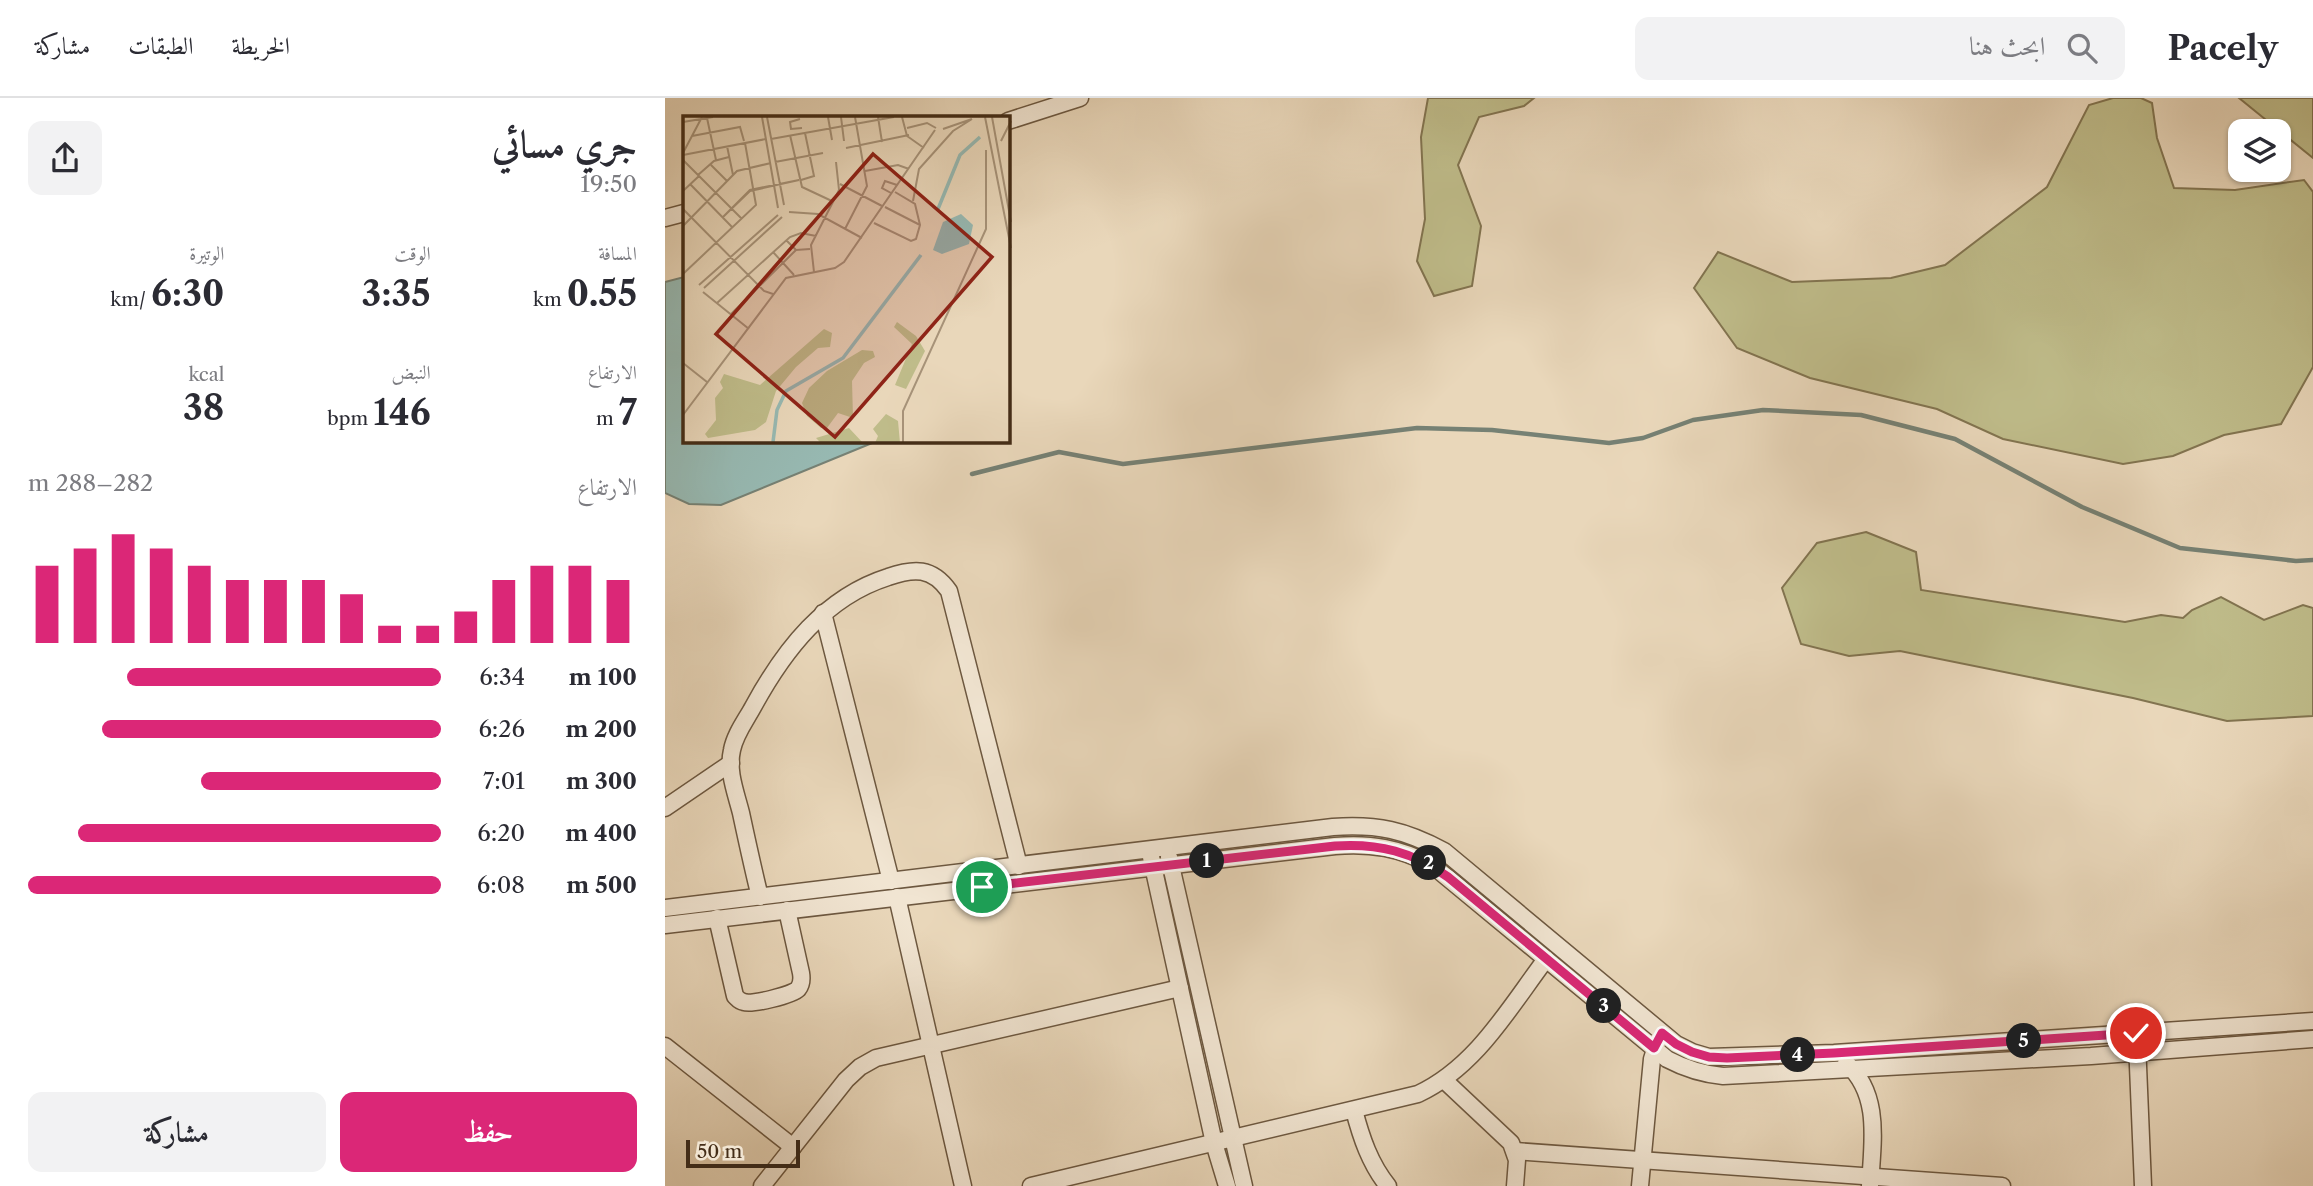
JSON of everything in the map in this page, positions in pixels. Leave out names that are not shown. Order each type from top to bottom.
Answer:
[{"type":"street","points":[[1010,120],[1080,98]]},
{"type":"street","points":[[665,218],[683,213]]},
{"type":"street","points":[[760,897],[732,777],[732,749],[736,736],[783,657],[823,613],[844,596],[868,583],[902,572],[924,571],[934,575],[943,582],[953,601],[1019,866]]},
{"type":"street","points":[[823,613],[891,881]]},
{"type":"street","points":[[665,808],[731,763]]},
{"type":"street","points":[[1169,857],[1353,826],[1381,827],[1410,834],[1453,858],[1676,1044],[1709,1057],[1834,1053],[2313,1021]]},
{"type":"street","points":[[665,925],[897,897],[1169,857],[1355,844],[1395,849],[1423,860],[1448,877],[1654,1048],[1684,1068],[1703,1074],[1723,1076],[1853,1069],[2313,1039]]},
{"type":"street","points":[[1169,857],[1244,1186]]},
{"type":"street","points":[[665,908],[1019,866],[1152,859]]},
{"type":"street","points":[[1152,859],[1227,1186]]},
{"type":"street","points":[[897,897],[963,1186]]},
{"type":"street","points":[[717,918],[735,996],[742,1002],[751,1003],[790,993],[801,983],[787,910]]},
{"type":"street","points":[[1031,1186],[1096,1178],[1215,1143],[1405,1098],[1444,1080],[1471,1057],[1546,959]]},
{"type":"street","points":[[762,1186],[846,1080],[860,1067],[876,1058],[1180,988]]},
{"type":"street","points":[[1640,1186],[1654,1048],[1662,1033]]},
{"type":"street","points":[[2136,1033],[2143,1186]]},
{"type":"street","points":[[665,1046],[793,1147]]},
{"type":"street","points":[[1834,1053],[1853,1069],[1863,1083],[1873,1117],[1870,1181]]},
{"type":"street","points":[[1444,1080],[1505,1136],[1515,1151],[1517,1160],[1515,1186]]},
{"type":"street","points":[[1354,1110],[1371,1160],[1388,1186]]},
{"type":"street","points":[[1515,1151],[1870,1181],[2002,1186]]},
{"type":"shaded area","points":[[1428,98],[1534,98],[1524,106],[1479,117],[1458,165],[1481,226],[1472,286],[1434,296],[1417,261],[1425,219],[1421,137]]},
{"type":"shaded area","points":[[2113,98],[2141,98],[2152,103],[2157,138],[2174,188],[2235,190],[2304,180],[2313,192],[2313,367],[2281,424],[2224,435],[2173,456],[2123,464],[2003,439],[1937,409],[1810,378],[1737,348],[1694,288],[1718,252],[1792,282],[1891,278],[1945,265],[2047,187],[2089,105]]},
{"type":"shaded area","points":[[2239,98],[2313,98],[2313,158],[2291,140],[2291,119],[2265,119]]},
{"type":"shaded area","points":[[1866,532],[1916,552],[1921,590],[2125,622],[2161,615],[2183,618],[2192,610],[2221,597],[2264,620],[2303,605],[2313,608],[2313,716],[2227,721],[2133,698],[1900,651],[1849,656],[1801,644],[1782,588],[1817,543]]},
{"type":"water","points":[[683,277],[683,443],[872,443],[721,505],[689,504],[665,493],[665,282]]},
{"type":"waterway","points":[[972,474],[1059,452],[1123,464],[1417,428],[1492,430],[1609,443],[1643,438],[1693,420],[1763,410],[1861,415],[1955,439],[2082,507],[2180,548],[2296,561],[2313,560]]},
{"type":"route","points":[[982,887],[1335,846],[1375,845],[1395,849],[1432,865],[1654,1048],[1662,1033],[1692,1052],[1727,1058],[2136,1033]]}]
